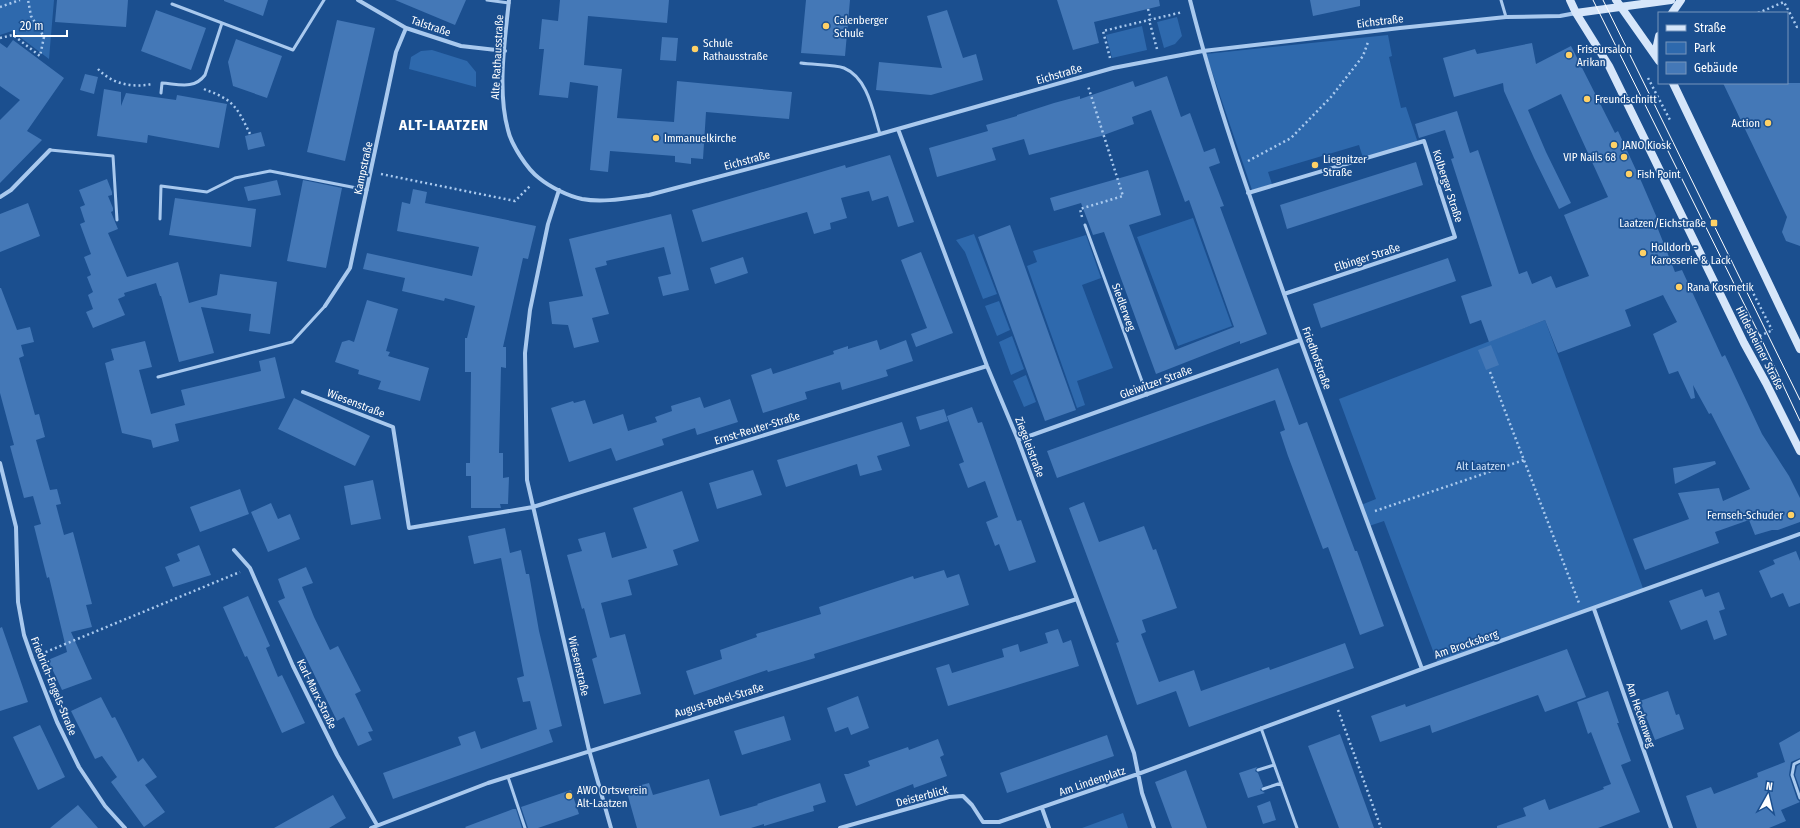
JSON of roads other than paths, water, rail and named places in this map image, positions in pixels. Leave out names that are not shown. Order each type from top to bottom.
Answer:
[{"type":"main road","name":"Hildesheimer Straße","points":[[1570,0],[1576,13],[1609,66],[1744,343],[1800,451]]},
{"type":"main road","points":[[1616,0],[1657,58]]},
{"type":"main road","points":[[1576,13],[1623,8],[1671,0]]},
{"type":"main road","points":[[1673,12],[1681,0]]},
{"type":"main road","points":[[1657,58],[1658,47]]},
{"type":"main road","points":[[1673,84],[1800,349]]},
{"type":"street","name":"Talstraße","points":[[358,0],[406,28],[461,46],[505,51]]},
{"type":"street","name":"Friedhofstraße","points":[[1190,0],[1203,51],[1248,193],[1300,340],[1422,669]]},
{"type":"street","name":"Alte Rathausstraße","points":[[509,1],[503,99],[508,131],[521,156],[538,178],[559,190]]},
{"type":"street","name":"Eichstraße","points":[[559,190],[583,199],[611,200],[649,195],[880,134],[1113,68],[1203,51],[1506,17],[1560,16],[1576,13]]},
{"type":"street","name":"Kampstraße","points":[[325,306],[350,268],[396,52],[406,28]]},
{"type":"street","name":"Ziegeleistraße","points":[[898,129],[987,366],[1018,440],[1134,754],[1138,774]]},
{"type":"street","name":"Kolberger Straße","points":[[1248,193],[1424,141],[1455,237]]},
{"type":"street","points":[[0,197],[11,190],[50,150]]},
{"type":"street","name":"Wiesenstraße","points":[[559,190],[548,224],[531,302],[525,353],[527,480],[589,750],[611,828]]},
{"type":"street","name":"Elbinger Straße","points":[[1284,294],[1455,237]]},
{"type":"street","name":"Gleiwitzer Straße","points":[[1018,440],[1300,340]]},
{"type":"street","name":"Ernst-Reuter-Straße","points":[[533,508],[987,366]]},
{"type":"street","name":"Wiesenstraße","points":[[302,392],[393,427],[409,528],[533,508]]},
{"type":"street","name":"Friedrich-Engels-Straße","points":[[0,463],[16,528],[18,602],[24,635],[57,722],[79,767],[106,806],[125,828]]},
{"type":"street","name":"Am Brocksberg","points":[[1138,774],[1422,669],[1594,609],[1800,534]]},
{"type":"street","name":"Karl-Marx-Straße","points":[[234,550],[250,568],[293,666],[337,755],[377,825]]},
{"type":"street","name":"August-Bebel-Straße","points":[[371,828],[508,777],[589,750],[1076,599]]},
{"type":"street","name":"Am Heckenweg","points":[[1594,609],[1671,828]]},
{"type":"street","name":"Am Lindenplatz","points":[[1042,808],[1138,774],[1142,793],[1154,828]]},
{"type":"street","name":"Deisterblick","points":[[840,828],[949,797],[963,796],[972,805],[982,822],[999,822],[1042,808]]},
{"type":"street","points":[[1042,808],[1049,828]]},
{"type":"lane","points":[[172,4],[293,50],[324,0]]},
{"type":"lane","points":[[487,0],[509,1]]},
{"type":"lane","points":[[1500,0],[1506,17]]},
{"type":"lane","points":[[161,93],[162,83],[189,85],[196,84],[200,81],[205,75],[222,23]]},
{"type":"lane","points":[[801,64],[844,68],[858,76],[865,88],[880,134]]},
{"type":"lane","points":[[50,150],[113,156],[117,220]]},
{"type":"lane","points":[[160,219],[161,186],[207,192],[235,178],[270,171],[367,190]]},
{"type":"lane","name":"Siedlerweg","points":[[1085,225],[1147,395]]},
{"type":"lane","points":[[158,377],[292,342],[325,306]]},
{"type":"lane","points":[[1261,728],[1297,828]]},
{"type":"lane","points":[[1800,761],[1794,764],[1792,775],[1800,798]]},
{"type":"lane","points":[[1258,770],[1274,765]]},
{"type":"lane","points":[[508,777],[525,828]]},
{"type":"lane","points":[[1263,789],[1281,783]]},
{"type":"tram line","points":[[1593,0],[1760,336],[1800,421]]},
{"type":"tram line","points":[[1603,0],[1800,400]]},
{"type":"place","name":"Calenberger Schule","points":[[826,26]]},
{"type":"place","name":"Schule Rathausstraße","points":[[695,49]]},
{"type":"place","name":"Friseursalon Arikan","points":[[1569,55]]},
{"type":"place","name":"Freundschnitt","points":[[1587,99]]},
{"type":"place","name":"Action","points":[[1768,123]]},
{"type":"place","name":"Immanuelkirche","points":[[656,138]]},
{"type":"place","name":"JANO Kiosk","points":[[1614,145]]},
{"type":"place","name":"VIP Nails 68","points":[[1624,157]]},
{"type":"place","name":"Liegnitzer Straße","points":[[1315,165]]},
{"type":"place","name":"Fish Point","points":[[1629,174]]},
{"type":"place","name":"Laatzen/Eichstraße","points":[[1714,223]]},
{"type":"place","name":"Holldorb - Karosserie & Lack","points":[[1643,253]]},
{"type":"place","name":"Rana Kosmetik","points":[[1679,287]]},
{"type":"place","name":"Fernseh-Schuder","points":[[1791,515]]},
{"type":"place","name":"AWO Ortsverein Alt-Laatzen","points":[[569,796]]},
{"type":"district","name":"ALT-LAATZEN","points":[[444,125]]},
{"type":"park label","name":"Alt Laatzen","points":[[1481,466]]}]
